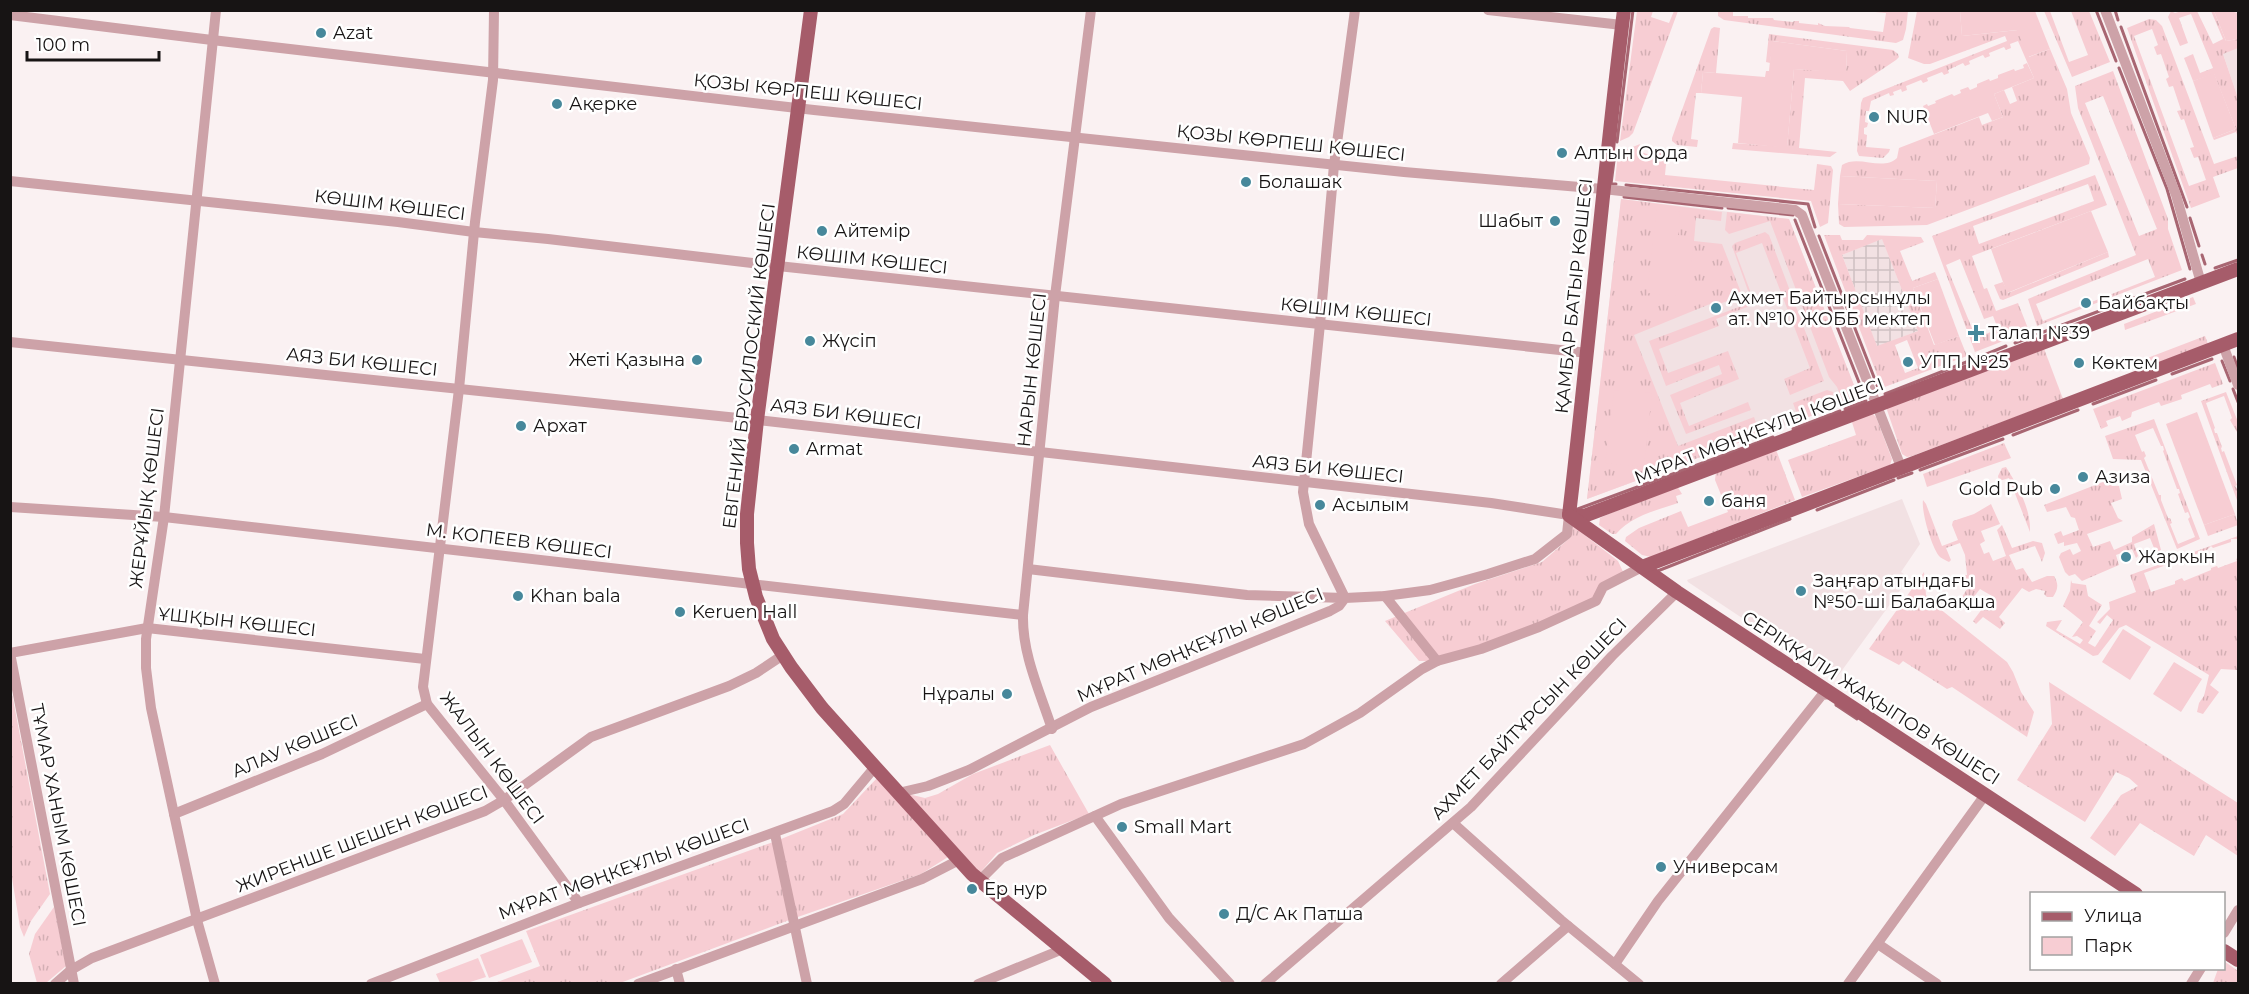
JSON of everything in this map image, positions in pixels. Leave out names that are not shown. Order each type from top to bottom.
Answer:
[{"type":"main road","name":"ЕВГЕНИЙ БРУСИЛОСКИЙ КӨШЕСІ","points":[[811,10],[757,420],[747,514],[747,543],[753,585],[764,619],[783,655],[822,708],[959,860],[1105,984]]},
{"type":"main road","name":"ҚАМБАР БАТЫР КӨШЕСІ","points":[[1569,514],[1624,10]]},
{"type":"main road","name":"МҰРАТ МӨҢКЕҰЛЫ КӨШЕСІ","points":[[1569,514],[1584,516],[2238,269]]},
{"type":"main road","points":[[1642,567],[2238,339]]},
{"type":"main road","points":[[1588,529],[1594,512]]},
{"type":"main road","name":"СЕРІКҚАЛИ ЖАҚЫПОВ КӨШЕСІ","points":[[1569,514],[1677,592],[2133,892]]},
{"type":"main road","points":[[2225,952],[2238,960]]},
{"type":"street","name":"ЖЕРҰЙЫҚ КӨШЕСІ","points":[[215,984],[197,920],[149,692],[146,668],[147,628],[164,518],[216,10]]},
{"type":"street","name":"ЖАЛЫН КӨШЕСІ","points":[[494,10],[493,73],[474,232],[459,389],[423,687],[427,704],[504,800],[579,903]]},
{"type":"street","name":"НАРЫН КӨШЕСІ","points":[[1052,729],[1027,652],[1023,615],[1055,296],[1091,10]]},
{"type":"street","points":[[1028,569],[1247,595],[1345,598],[1309,524],[1304,504],[1304,483],[1334,165],[1355,10]]},
{"type":"street","points":[[1488,10],[1623,25]]},
{"type":"street","points":[[2105,10],[2176,195],[2201,283]]},
{"type":"street","name":"ҚОЗЫ КӨРПЕШ КӨШЕСІ","points":[[10,15],[798,108],[1334,165],[1603,189],[1799,212],[1878,406]]},
{"type":"street","name":"КӨШІМ КӨШЕСІ","points":[[10,181],[196,199],[778,266],[1588,353]]},
{"type":"street","name":"АЯЗ БИ КӨШЕСІ","points":[[10,342],[757,420],[1491,503],[1569,514]]},
{"type":"street","points":[[2223,345],[2238,385]]},
{"type":"street","points":[[1878,406],[1908,464]]},
{"type":"street","name":"М. КОПЕЕВ КӨШЕСІ","points":[[10,507],[164,518],[753,585],[829,591],[1023,615]]},
{"type":"street","name":"МҰРАТ МӨҢКЕҰЛЫ КӨШЕСІ","points":[[898,793],[928,786],[969,770],[1091,707],[1330,611],[1339,606],[1345,598],[1430,590],[1535,559],[1567,534],[1569,514]]},
{"type":"street","points":[[980,880],[1002,858],[1120,804],[1304,744],[1360,713],[1437,661],[1481,649],[1596,601],[1603,586],[1642,567]]},
{"type":"street","name":"АХМЕТ БАЙТҰРСЫН КӨШЕСІ","points":[[1265,984],[1453,823],[1513,763],[1612,656],[1677,592]]},
{"type":"street","points":[[1385,596],[1437,661]]},
{"type":"street","name":"ҰШҚЫН КӨШЕСІ","points":[[10,653],[147,628],[425,659]]},
{"type":"street","name":"ТҰМАР ХАНЫМ КӨШЕСІ","points":[[10,653],[74,984]]},
{"type":"street","name":"ЖИРЕНШЕ ШЕШЕН КӨШЕСІ","points":[[55,984],[71,970],[92,958],[485,811],[504,800],[591,737],[729,686],[762,670],[783,655]]},
{"type":"street","points":[[1615,964],[1658,901],[1822,695],[1830,694]]},
{"type":"street","name":"АЛАУ КӨШЕСІ","points":[[174,814],[322,754],[427,704]]},
{"type":"street","name":"МҰРАТ МӨҢКЕҰЛЫ КӨШЕСІ","points":[[377,982],[579,903],[839,809],[875,767]]},
{"type":"street","points":[[1848,984],[1985,795]]},
{"type":"street","points":[[1095,816],[1169,918],[1230,984]]},
{"type":"street","points":[[1453,823],[1568,926],[1639,984]]},
{"type":"street","points":[[775,834],[807,984]]},
{"type":"street","points":[[638,984],[922,879],[959,860]]},
{"type":"street","points":[[2225,930],[2238,910]]},
{"type":"street","points":[[1501,984],[1568,926]]},
{"type":"street","points":[[1878,944],[1937,984]]},
{"type":"street","points":[[978,984],[1063,949]]},
{"type":"street","points":[[676,969],[680,984]]},
{"type":"street","points":[[2191,984],[2200,970]]},
{"type":"shaded area","points":[[2238,47],[2238,98],[2222,51]]},
{"type":"shaded area","name":"Ахмет Байтырсынұлы ат. №10 ЖОББ мектеп","points":[[1621,199],[1789,219],[1859,398],[1587,499]]},
{"type":"shaded area","points":[[1882,238],[1918,331],[1877,347],[1842,255]]},
{"type":"shaded area","name":"Заңғар атындағы №50-ші Балабақша","points":[[1902,499],[1920,544],[1901,572],[1909,578],[1835,680],[1687,580]]},
{"type":"green space","points":[[1637,11],[1653,11],[1651,17],[1669,23],[1674,11],[1678,11],[1633,133],[1620,141]]},
{"type":"green space","points":[[1718,11],[1733,11],[1733,16],[1748,16],[1748,18],[1773,18],[1774,20],[1799,21],[1799,23],[1818,25],[1818,23],[1825,26],[1883,32],[1886,13],[1864,11],[1908,11],[1903,40],[1896,43],[1724,20],[1718,16]]},
{"type":"green space","points":[[1917,11],[1960,11],[1962,36],[2018,30],[2029,57],[2050,49],[2067,89],[2071,113],[2090,158],[2089,164],[1927,225],[1844,227],[1839,224],[1838,204],[1935,208],[1937,181],[1840,176],[1842,165],[1856,161],[1891,162],[1897,158],[1899,148],[1979,117],[1982,125],[2003,117],[1994,94],[2004,90],[2010,104],[2017,101],[2012,87],[2034,78],[2018,41],[2010,44],[2011,48],[2006,50],[2004,47],[1989,53],[1990,56],[1985,58],[1983,55],[1969,61],[1970,64],[1965,66],[1963,63],[1948,70],[1949,73],[1944,75],[1942,72],[1927,78],[1928,81],[1923,83],[1921,80],[1906,86],[1907,90],[1902,92],[1901,89],[1893,92],[1894,95],[1890,96],[1889,93],[1871,101],[1869,111],[1866,111],[1867,127],[1864,128],[1864,134],[1867,135],[1866,147],[1890,149],[1883,158],[1859,156],[1857,151],[1863,98],[2007,41],[2005,36],[1930,64],[1924,64],[1908,58]]},
{"type":"green space","points":[[1960,11],[2035,11],[2050,49],[2028,57],[2017,30],[1962,36]]},
{"type":"green space","points":[[2044,11],[2050,11],[2069,62],[2088,55],[2071,11],[2089,11],[2110,62],[2072,77]]},
{"type":"green space","points":[[2171,11],[2175,13],[2197,11],[2213,44],[2223,39],[2211,11],[2214,11],[2226,41],[2238,39],[2238,48],[2223,54],[2238,98],[2238,137],[2236,132],[2214,140],[2213,138],[2236,129],[2214,74],[2193,81],[2184,58],[2193,54],[2200,73],[2213,68],[2191,14],[2179,18],[2188,43],[2180,46],[2168,17]]},
{"type":"green space","points":[[2214,11],[2238,13],[2238,39],[2226,41]]},
{"type":"green space","points":[[2149,19],[2156,20],[2162,26],[2214,164],[2238,156],[2238,168],[2213,177],[2220,197],[2191,208],[2127,28]],"holes":[[[2152,29],[2158,45],[2154,47],[2157,55],[2161,54],[2169,77],[2166,79],[2169,87],[2173,86],[2181,110],[2177,111],[2181,120],[2184,119],[2194,147],[2190,148],[2194,158],[2198,157],[2206,180],[2189,186],[2134,36]]]},
{"type":"green space","points":[[1720,28],[1716,73],[1703,72],[1701,93],[1696,93],[1691,139],[1698,140],[1697,147],[1677,145],[1672,138],[1711,29]]},
{"type":"green space","points":[[1769,34],[1893,50],[1898,54],[1899,57],[1896,60],[1850,91],[1843,81],[1805,78],[1799,148],[1837,152],[1830,157],[1732,149],[1733,143],[1787,147],[1794,69],[1846,72],[1847,51],[1773,41],[1770,63],[1766,62]]},
{"type":"green space","points":[[1772,41],[1847,51],[1846,73],[1794,69],[1787,148],[1738,143],[1742,97],[1701,93],[1703,72],[1765,77],[1766,71],[1769,71]]},
{"type":"green space","points":[[2027,63],[2034,78],[1994,94],[2003,117],[1992,121],[1988,113],[1934,134],[1923,106],[1936,103],[1935,101],[1952,94],[1954,96],[1961,93],[1960,90],[1968,87],[1970,90],[1977,87],[1977,84],[1998,78],[1998,75],[2024,68],[2023,65]]},
{"type":"green space","points":[[2113,71],[2168,219],[2168,229],[2182,270],[2037,326],[2028,299],[2136,255],[2078,108],[2075,86]],"holes":[[[2103,96],[2157,229],[2139,236],[2085,103]],[[2148,259],[2155,277],[2043,321],[2036,304]]]},
{"type":"green space","points":[[2214,73],[2236,129],[2213,138],[2193,81]]},
{"type":"green space","points":[[1640,144],[1638,151],[1653,156],[1655,150],[1667,154],[1665,175],[1814,190],[1817,164],[1831,166],[1833,170],[1828,223],[1820,227],[1811,201],[1615,181],[1618,153]]},
{"type":"green space","points":[[2095,175],[2107,205],[1972,256],[1984,289],[1987,288],[1996,311],[2018,303],[2029,331],[1975,352],[1932,236]],"holes":[[[2088,184],[2094,201],[1979,244],[1973,226]],[[1960,259],[1984,319],[1993,316],[1998,329],[1976,338],[1946,265]]]},
{"type":"green space","points":[[1840,176],[1937,181],[1935,208],[1838,204]]},
{"type":"green space","points":[[1621,199],[1722,212],[1721,221],[1696,218],[1694,241],[1722,244],[1742,295],[1712,307],[1710,304],[1634,335],[1678,446],[1754,417],[1758,428],[1773,422],[1776,429],[1587,499]]},
{"type":"green space","points":[[1657,209],[1680,212],[1678,235],[1694,237],[1688,297],[1647,293]]},
{"type":"green space","points":[[2091,211],[2108,252],[2007,293],[1991,249]]},
{"type":"green space","points":[[1727,212],[1789,219],[1859,398],[1844,404],[1837,387],[1829,377],[1770,221],[1729,234],[1725,230]]},
{"type":"green space","points":[[1765,232],[1769,235],[1824,381],[1790,395],[1784,379],[1810,368],[1762,243],[1736,253],[1755,304],[1716,319],[1719,326],[1659,349],[1668,373],[1728,351],[1739,379],[1680,403],[1689,426],[1748,402],[1751,410],[1686,434],[1670,395],[1722,374],[1719,365],[1666,386],[1649,341],[1752,302],[1732,246]]},
{"type":"green space","points":[[1824,235],[1840,235],[1842,240],[1863,240],[1867,235],[1921,237],[1924,242],[1900,251],[1912,281],[1935,272],[1938,279],[1913,288],[1934,345],[1959,336],[1967,356],[1882,388]],"holes":[[[1882,239],[1918,331],[1877,346],[1842,255]],[[1907,340],[1918,368],[1905,373],[1895,345]]]},
{"type":"green space","points":[[2108,252],[2109,257],[2003,300],[2000,299],[1994,285],[2003,282],[2008,293]]},
{"type":"green space","points":[[1938,279],[1959,336],[1935,345],[1913,288]]},
{"type":"green space","points":[[2193,297],[2196,304],[2125,330],[2124,324]]},
{"type":"green space","points":[[2205,336],[2208,344],[2138,370],[2134,361],[2137,362]]},
{"type":"green space","points":[[2043,346],[2063,399],[1912,456],[1907,457],[1902,454],[1886,407]]},
{"type":"green space","points":[[2215,363],[2223,384],[2212,388],[2210,384],[2181,395],[2182,399],[2161,406],[2159,402],[2132,412],[2131,417],[2122,421],[2120,416],[2106,421],[2108,426],[2101,429],[2093,409]]},
{"type":"green space","points":[[1614,390],[1652,393],[1644,467],[1605,463]]},
{"type":"green space","points":[[1827,390],[1833,392],[1838,406],[1787,425],[1785,419],[1797,414],[1793,403]]},
{"type":"green space","points":[[2226,392],[2238,422],[2238,434],[2230,420],[2232,418],[2224,396],[2206,403],[2222,452],[2224,451],[2237,485],[2235,486],[2238,490],[2238,503],[2201,401]]},
{"type":"green space","points":[[1871,412],[1876,417],[1892,459],[1890,465],[1802,497],[1788,460],[1856,435],[1851,419]]},
{"type":"green space","points":[[2197,412],[2235,514],[2204,525],[2166,424]]},
{"type":"green space","points":[[2154,419],[2200,539],[2177,549],[2141,460],[2113,459],[2105,436]],"holes":[[[2153,428],[2163,446],[2177,489],[2179,489],[2178,494],[2185,513],[2188,512],[2190,517],[2188,519],[2195,537],[2178,544],[2161,495],[2159,495],[2144,458],[2146,456],[2135,435]]]},
{"type":"green space","points":[[2004,443],[2011,458],[1927,487],[1923,474]]},
{"type":"green space","points":[[1775,447],[1795,500],[1651,557],[1642,555],[1625,541],[1626,537],[1639,528],[1681,511],[1688,527],[1728,512],[1715,480],[1716,471]]},
{"type":"green space","points":[[2006,467],[2026,506],[2030,532],[2009,478],[1999,481],[1998,476],[2002,468]]},
{"type":"green space","points":[[2108,480],[2112,486],[2119,486],[2122,499],[2111,503],[2118,518],[2123,521],[2087,534],[2093,547],[2110,541],[2114,550],[2132,542],[2132,537],[2154,524],[2161,550],[2156,553],[2150,538],[2134,544],[2138,556],[2136,558],[2132,549],[2116,555],[2119,565],[2082,581],[2075,574],[2069,576],[2065,572],[2059,557],[2061,553],[2070,549],[2073,555],[2081,551],[2077,543],[2064,546],[2064,542],[2058,544],[2054,534],[2061,531],[2063,536],[2079,530],[2075,518],[2071,517],[2066,507],[2047,512],[2044,505]]},
{"type":"green space","points":[[1677,486],[1682,494],[1676,496],[1678,503],[1637,518],[1616,534],[1612,534],[1599,525],[1600,518],[1604,516]]},
{"type":"green space","points":[[1923,500],[1942,546],[1958,540],[1952,525],[1953,521],[1974,514],[1991,504],[2000,524],[1981,531],[1985,541],[1980,544],[1984,554],[1989,552],[1993,561],[2006,556],[1997,530],[2002,525],[2012,548],[2033,541],[2042,543],[2045,553],[2042,562],[2035,546],[2009,555],[2016,570],[2023,568],[2032,582],[2047,576],[2054,576],[2057,587],[2053,597],[2047,597],[2044,594],[2045,591],[2036,589],[2029,592],[2022,588],[1999,617],[2005,623],[2000,629],[1983,617],[1976,624],[1973,621],[1985,605],[1990,608],[1995,600],[1980,589],[1969,603],[1966,600],[1959,611],[1951,605],[1950,600],[1957,605],[1967,589],[1954,579],[1955,575],[1967,575],[1965,555],[1960,543],[1946,548],[1951,560],[1949,562],[1940,557],[1928,530]]},
{"type":"green space","points":[[2235,514],[2238,525],[2208,536],[2204,525]]},
{"type":"green space","points":[[1572,525],[1618,561],[1625,576],[1603,587],[1596,601],[1437,661],[1419,661],[1385,621],[1475,584],[1542,562],[1571,537]]},
{"type":"green space","points":[[2238,536],[2238,539],[2231,539],[2231,542],[2213,548],[2211,546],[2207,550],[2175,562],[2174,560],[2168,562],[2169,564],[2144,573],[2151,592],[2175,584],[2175,581],[2182,578],[2184,581],[2211,570],[2211,568],[2217,566],[2218,568],[2237,561],[2238,558],[2237,670],[2221,669],[2210,685],[2219,692],[2203,714],[2197,712],[2209,675],[2126,625],[2119,628],[2098,655],[2093,656],[2046,626],[2047,622],[2062,620],[2056,630],[2080,644],[2083,640],[2077,636],[2072,637],[2083,622],[2063,606],[2070,591],[2071,580],[2072,583],[2086,585],[2088,596],[2102,605],[2089,626],[2096,631],[2088,643],[2095,647],[2113,620],[2107,615],[2100,624],[2097,622],[2110,609],[2109,602],[2136,592],[2130,575]]},
{"type":"green space","points":[[1924,572],[1926,595],[1930,601],[2007,662],[2021,692],[2034,712],[2027,737],[1952,687],[1947,689],[1903,661],[1899,665],[1869,649]]},
{"type":"green space","points":[[2123,629],[2151,647],[2130,680],[2102,662]]},
{"type":"green space","points":[[2174,662],[2202,679],[2181,712],[2153,694]]},
{"type":"green space","points":[[2049,682],[2238,803],[2238,856],[2206,835],[2194,856],[2140,823],[2115,856],[2090,838],[2121,795],[2138,786],[2129,778],[2116,772],[2085,822],[2017,780],[2052,724]]},
{"type":"green space","points":[[10,683],[50,894],[31,921],[24,937],[20,927],[11,872]]},
{"type":"green space","points":[[1050,745],[1089,814],[1034,835],[997,853],[980,873],[908,794],[925,798],[938,794],[973,774]]},
{"type":"green space","points":[[877,778],[948,857],[921,874],[620,983],[492,984],[540,966],[526,931],[776,841],[843,814]]},
{"type":"green space","points":[[54,907],[66,966],[46,983],[37,983],[29,954],[35,934]]},
{"type":"green space","points":[[522,939],[532,962],[489,978],[480,955]]},
{"type":"green space","points":[[478,958],[486,977],[467,983],[440,983],[436,974]]},
{"type":"green space","points":[[2225,962],[2238,971],[2238,983],[2213,983],[2218,970],[2225,970]]},
{"type":"waterway","points":[[1617,142],[1633,10]]},
{"type":"waterway","points":[[2096,10],[2116,61]]},
{"type":"waterway","points":[[2115,10],[2118,20]]},
{"type":"waterway","points":[[2121,27],[2187,207]]},
{"type":"waterway","points":[[2119,68],[2167,189],[2190,269]]},
{"type":"waterway","points":[[1615,153],[1611,184],[1616,184]]},
{"type":"waterway","points":[[1626,185],[1808,204],[1815,227]]},
{"type":"waterway","points":[[1624,197],[1722,208]]},
{"type":"waterway","points":[[1728,208],[1793,215]]},
{"type":"waterway","points":[[2190,218],[2199,246]]},
{"type":"waterway","points":[[1795,220],[1864,395]]},
{"type":"waterway","points":[[1819,236],[1879,390]]},
{"type":"waterway","points":[[2202,255],[2205,264]]},
{"type":"waterway","points":[[2215,268],[2238,260]]},
{"type":"waterway","points":[[2038,334],[2185,279]]},
{"type":"waterway","points":[[2015,343],[2031,337]]},
{"type":"waterway","points":[[1977,358],[2006,346]]},
{"type":"waterway","points":[[2234,357],[2238,369]]},
{"type":"waterway","points":[[2172,374],[2212,359]]},
{"type":"waterway","points":[[1885,394],[1969,361]]},
{"type":"waterway","points":[[2222,361],[2230,381]]},
{"type":"waterway","points":[[2093,404],[2156,380]]},
{"type":"waterway","points":[[2233,389],[2238,402]]},
{"type":"waterway","points":[[1845,409],[1866,401]]},
{"type":"waterway","points":[[2013,435],[2078,410]]},
{"type":"waterway","points":[[1793,429],[1840,411]]},
{"type":"waterway","points":[[1575,510],[1773,437]]},
{"type":"waterway","points":[[1920,470],[2003,439]]},
{"type":"waterway","points":[[1898,478],[1912,473]]},
{"type":"waterway","points":[[1817,510],[1894,480]]},
{"type":"waterway","points":[[1655,572],[1790,519]]},
{"type":"waterway","points":[[1836,705],[1857,719]]},
{"type":"place","name":"Azat","points":[[321,33]]},
{"type":"place","name":"Ақерке","points":[[557,104]]},
{"type":"place","name":"NUR","points":[[1874,117]]},
{"type":"place","name":"Алтын Орда","points":[[1562,153]]},
{"type":"place","name":"Болашак","points":[[1246,182]]},
{"type":"place","name":"Шабыт","points":[[1555,221]]},
{"type":"place","name":"Айтемір","points":[[822,231]]},
{"type":"place","name":"Байбақты","points":[[2086,303]]},
{"type":"place","name":"Ахмет Байтырсынұлы ат. №10 ЖОББ мектеп","points":[[1716,308]]},
{"type":"place","name":"Талап №39","points":[[1976,333]]},
{"type":"place","name":"Жүсіп","points":[[810,341]]},
{"type":"place","name":"Жеті Қазына","points":[[697,360]]},
{"type":"place","name":"УПП №25","points":[[1908,362]]},
{"type":"place","name":"Көктем","points":[[2079,363]]},
{"type":"place","name":"Архат","points":[[521,426]]},
{"type":"place","name":"Armat","points":[[794,449]]},
{"type":"place","name":"Азиза","points":[[2083,477]]},
{"type":"place","name":"Gold Pub","points":[[2055,489]]},
{"type":"place","name":"баня","points":[[1709,501]]},
{"type":"place","name":"Асылым","points":[[1320,505]]},
{"type":"place","name":"Жаркын","points":[[2126,557]]},
{"type":"place","name":"Заңғар атындағы №50-ші Балабақша","points":[[1801,591]]},
{"type":"place","name":"Khan bala","points":[[518,596]]},
{"type":"place","name":"Keruen Hall","points":[[680,612]]},
{"type":"place","name":"Нұралы","points":[[1007,694]]},
{"type":"place","name":"Small Mart","points":[[1122,827]]},
{"type":"place","name":"Универсам","points":[[1661,867]]},
{"type":"place","name":"Ер нур","points":[[972,889]]},
{"type":"place","name":"Д/С Ак Патша","points":[[1224,914]]}]
